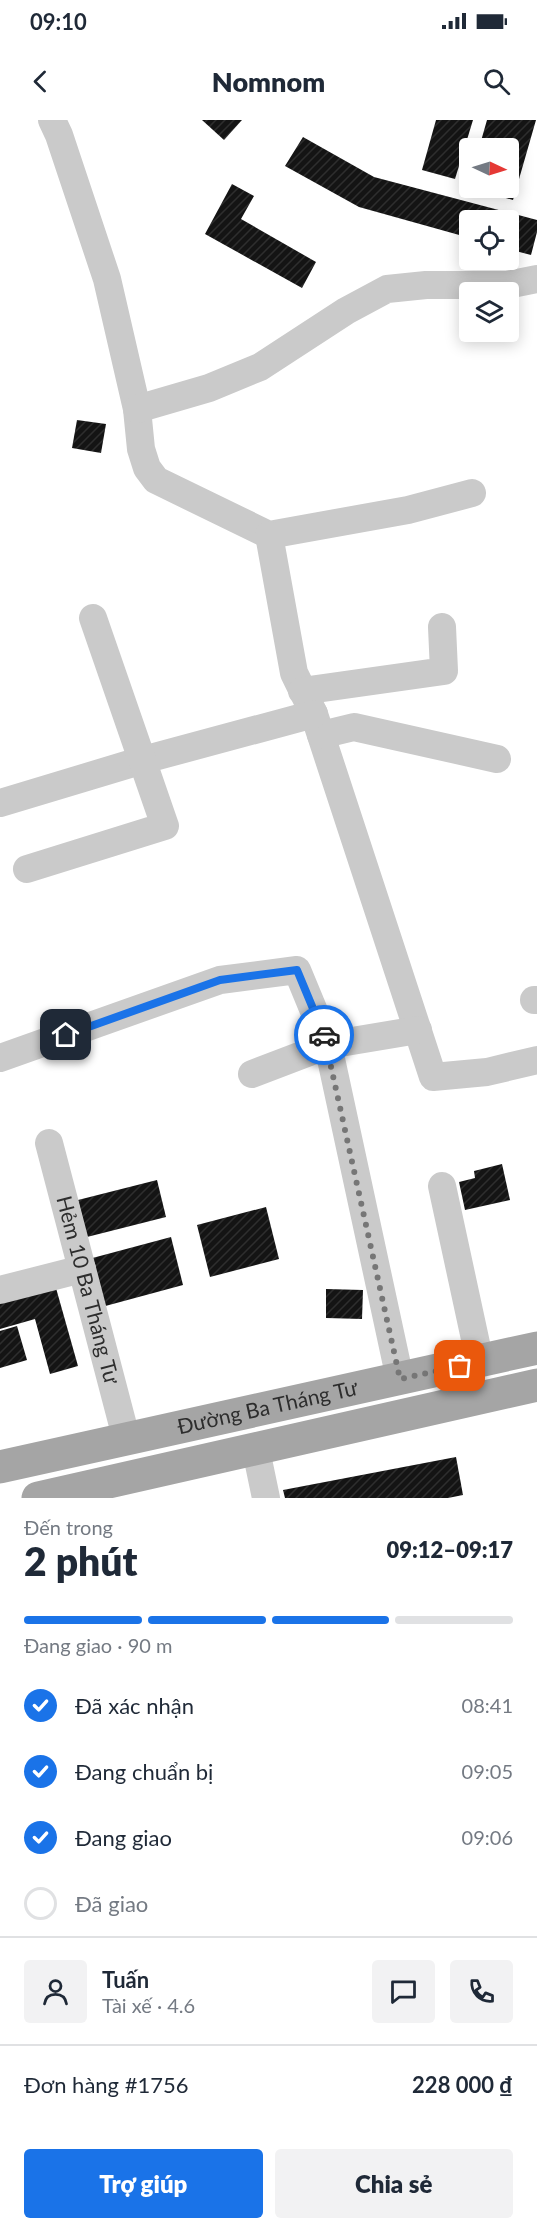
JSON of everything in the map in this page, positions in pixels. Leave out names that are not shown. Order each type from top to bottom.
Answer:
[{"type":"main road","name":"Đường Ba Tháng Tư","points":[[0,1467],[126,1437],[537,1348]]},
{"type":"main road","name":"Đường Ba Tháng Tư","points":[[38,1498],[537,1385]]},
{"type":"main road","points":[[90,1446],[97,1485]]},
{"type":"street","points":[[52,120],[107,279],[137,409],[141,449],[147,468],[156,480],[269,535],[408,510],[472,493]]},
{"type":"street","points":[[137,409],[209,388],[260,367],[346,311],[387,289],[426,285],[507,285],[537,279]]},
{"type":"street","points":[[269,535],[294,673],[312,713],[433,1077],[487,1072],[537,1060]]},
{"type":"street","points":[[27,869],[165,826],[93,618]]},
{"type":"street","points":[[0,803],[312,713],[444,671],[442,627]]},
{"type":"street","points":[[312,713],[354,727],[497,759]]},
{"type":"street","points":[[0,1058],[220,980],[297,970],[328,1045],[400,1379]]},
{"type":"street","points":[[252,1074],[328,1045],[418,1030]]},
{"type":"street","name":"Hẻm 10 Ba Tháng Tư","points":[[49,1143],[126,1437]]},
{"type":"street","points":[[442,1186],[480,1362]]},
{"type":"street","points":[[0,1290],[82,1269]]},
{"type":"street","points":[[256,1450],[266,1498]]},
{"type":"building","points":[[202,120],[242,120],[224,140]]},
{"type":"building","points":[[436,120],[473,120],[468,138],[459,138],[459,166],[455,179],[422,170]]},
{"type":"building","points":[[487,120],[536,120],[519,179],[519,138],[482,138]]},
{"type":"building","points":[[303,137],[374,177],[499,210],[459,210],[459,235],[359,207],[285,166]]},
{"type":"building","points":[[232,184],[254,196],[241,219],[316,262],[302,288],[205,234]]},
{"type":"building","points":[[519,215],[537,220],[537,232],[531,255],[519,252]]},
{"type":"building","points":[[77,420],[106,424],[101,453],[72,448]]},
{"type":"building","points":[[502,1164],[510,1200],[465,1210],[459,1182],[475,1178],[474,1171]]},
{"type":"building","points":[[157,1180],[166,1217],[87,1237],[78,1200]]},
{"type":"building","points":[[266,1207],[279,1259],[210,1277],[197,1225]]},
{"type":"building","points":[[171,1237],[183,1285],[98,1308],[85,1260]]},
{"type":"building","points":[[54,1281],[78,1366],[50,1374],[35,1319],[0,1329],[0,1297]]},
{"type":"building","points":[[326,1289],[363,1290],[362,1319],[326,1318]]},
{"type":"building","points":[[17,1326],[27,1360],[0,1368],[0,1331]]},
{"type":"building","points":[[456,1457],[463,1495],[448,1498],[285,1498],[283,1490]]},
{"type":"way so far","points":[[324,1035],[400,1379],[460,1366]]},
{"type":"route","points":[[66,1035],[220,980],[297,970],[324,1035]]}]
